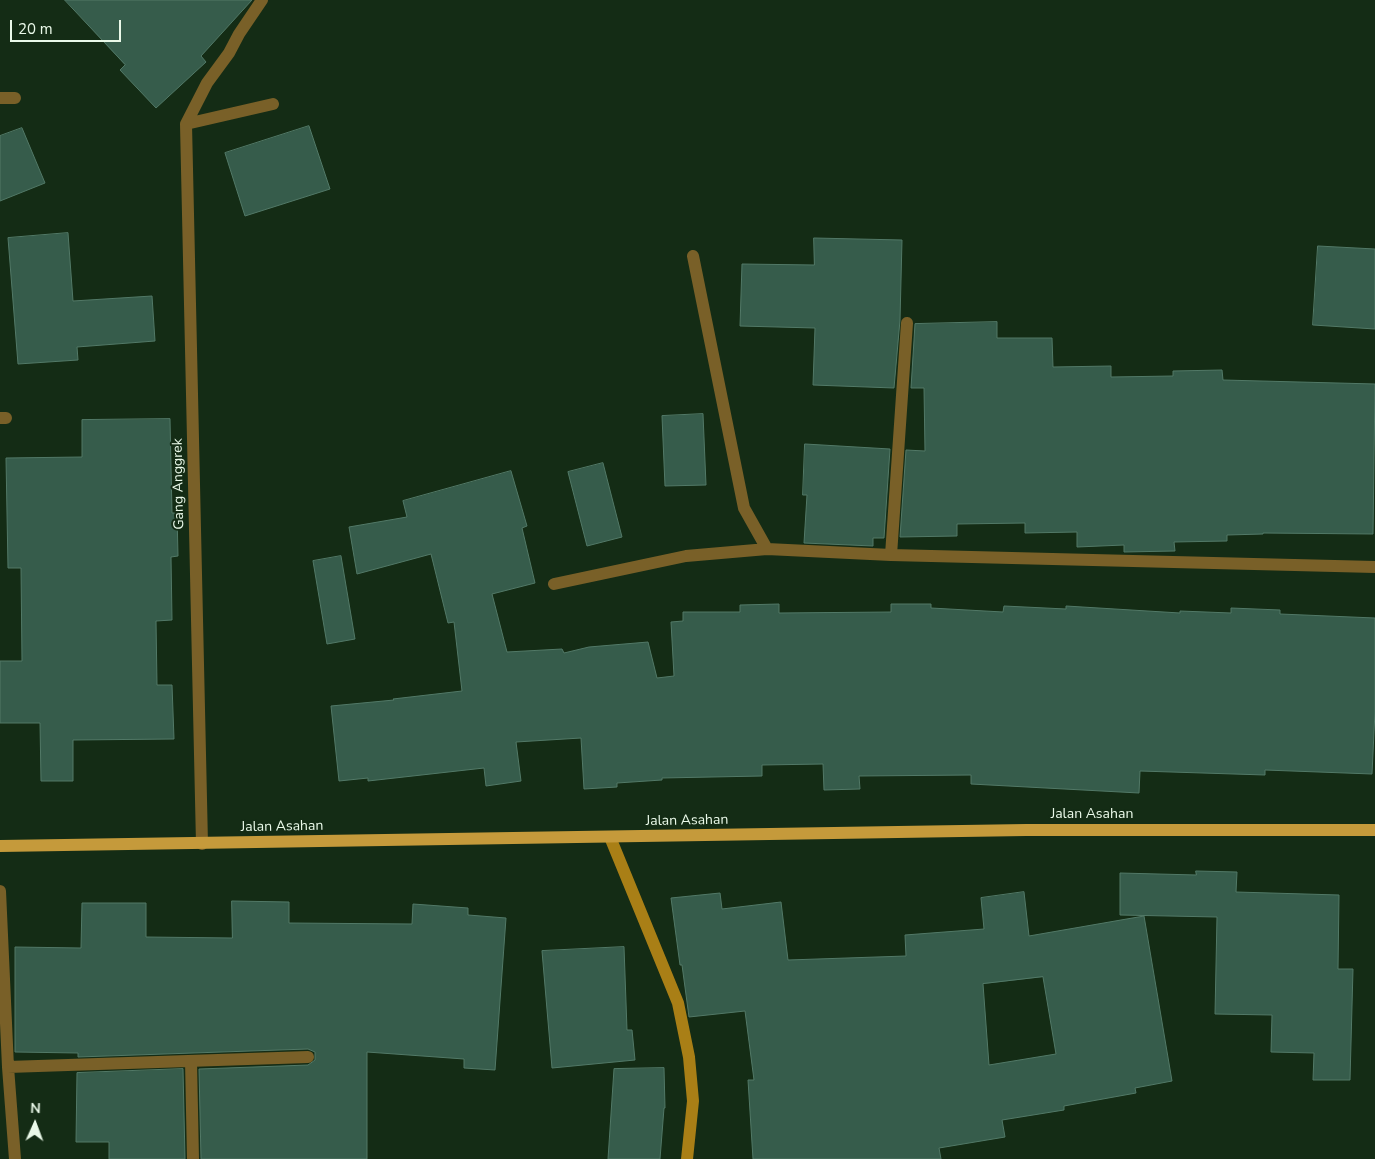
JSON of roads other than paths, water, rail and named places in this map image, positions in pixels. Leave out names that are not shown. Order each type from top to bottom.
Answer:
[{"type":"main road","name":"Jalan Asahan","points":[[0,846],[1026,830],[1375,830]]},
{"type":"street","points":[[186,124],[207,83],[229,53],[239,34],[262,0]]},
{"type":"street","points":[[0,98],[15,98]]},
{"type":"street","points":[[186,124],[273,104]]},
{"type":"street","name":"Gang Anggrek","points":[[186,124],[202,844]]},
{"type":"street","points":[[693,256],[744,508],[767,549]]},
{"type":"street","points":[[891,556],[907,323]]},
{"type":"street","points":[[554,584],[686,556],[767,549],[891,556],[1375,567]]},
{"type":"street","points":[[610,837],[678,1003],[690,1057],[694,1101],[688,1159]]},
{"type":"street","points":[[0,891],[8,1067],[15,1159]]},
{"type":"street","points":[[8,1067],[308,1057]]},
{"type":"street","points":[[192,1061],[193,1159]]}]
